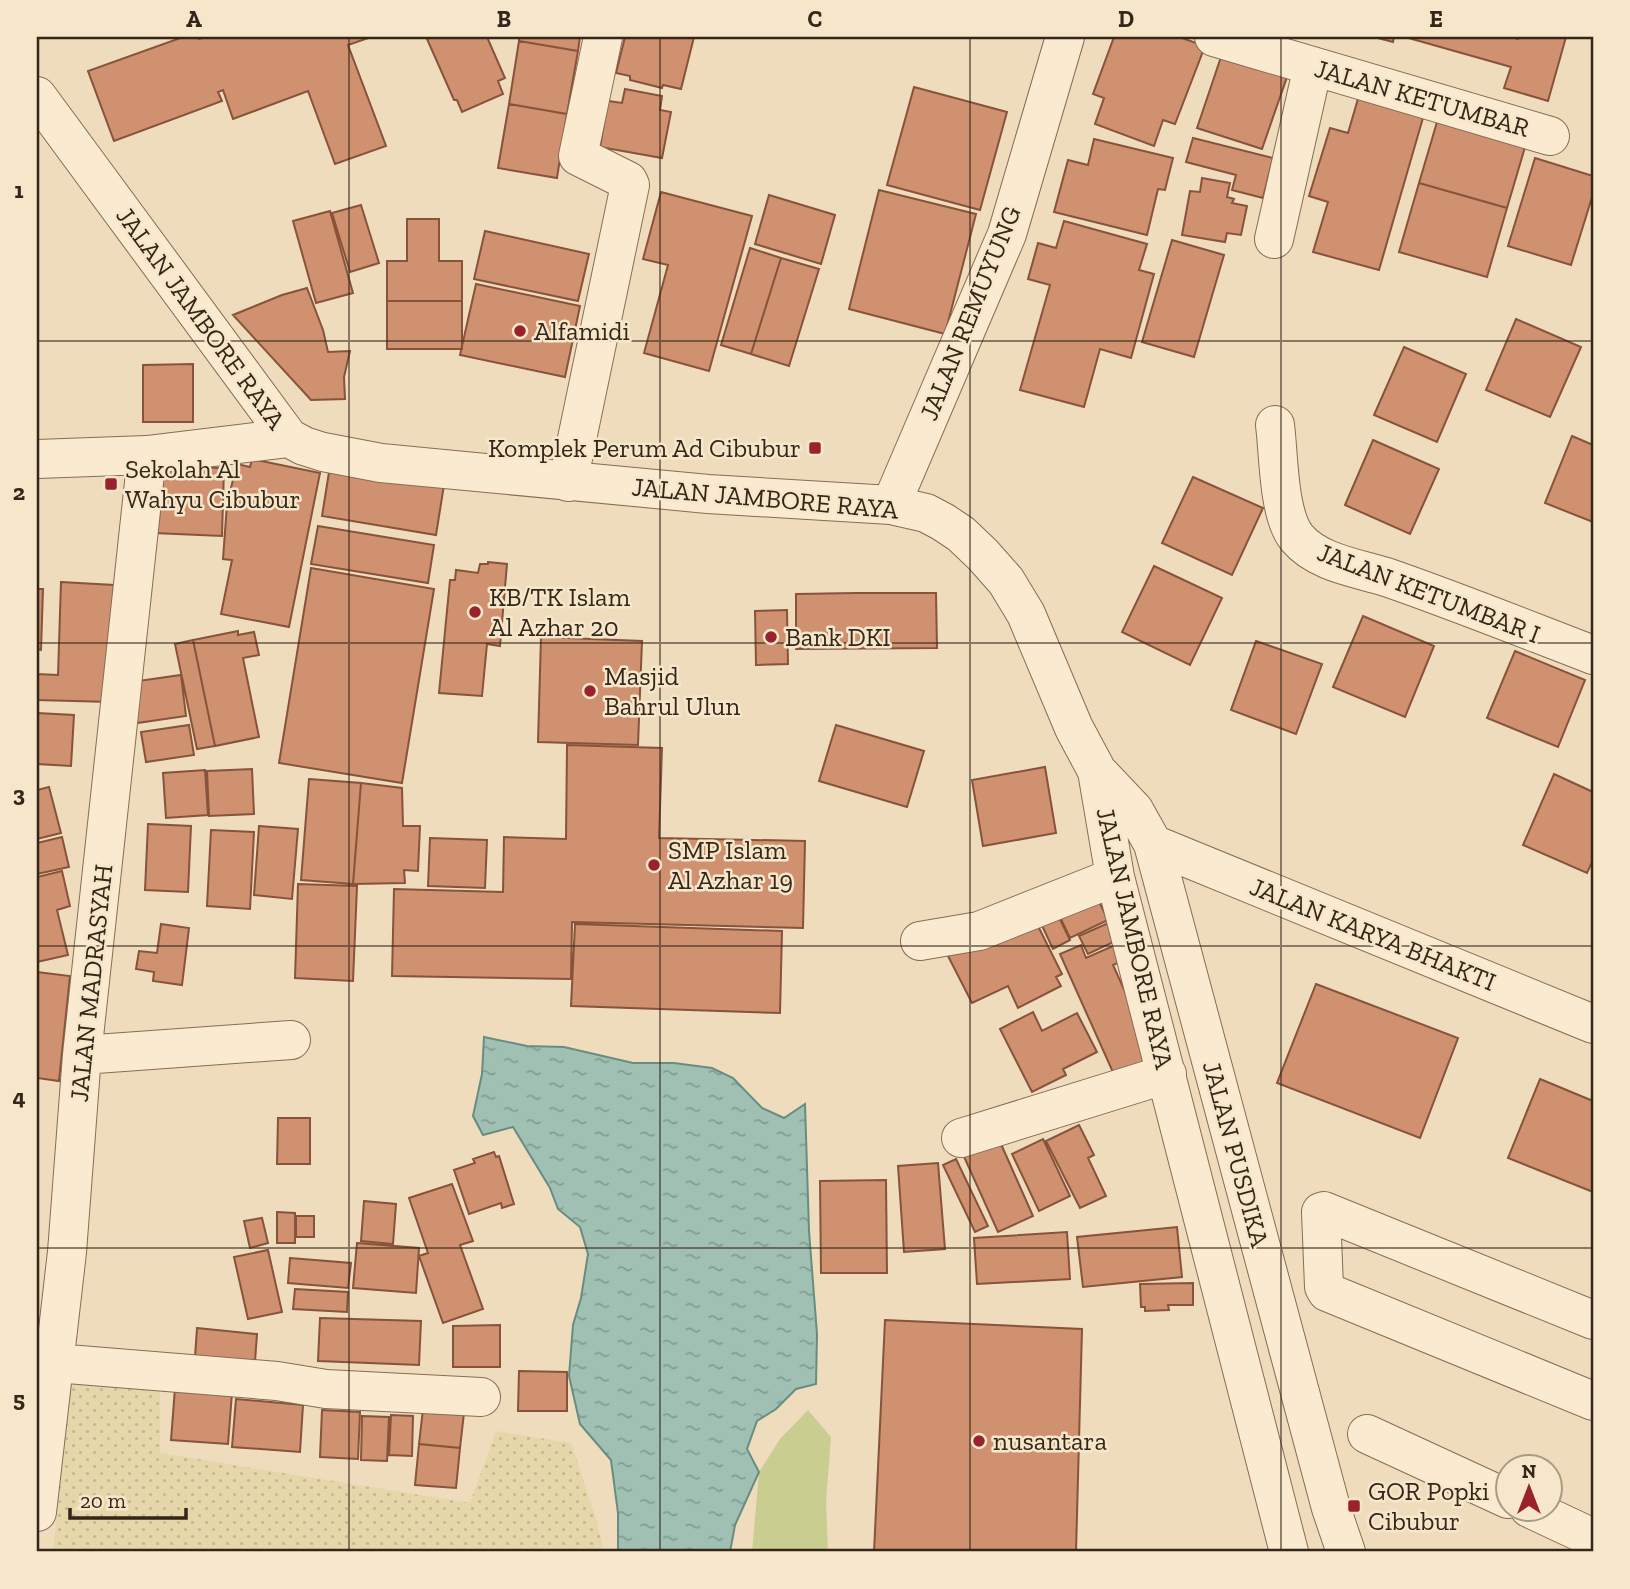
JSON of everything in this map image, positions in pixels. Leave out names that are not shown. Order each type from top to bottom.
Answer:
[{"type":"street","points":[[568,482],[630,185],[628,181],[578,156],[603,37]]},
{"type":"street","name":"JALAN REMUYUNG","points":[[891,505],[1007,234],[1065,37]]},
{"type":"street","name":"JALAN KETUMBAR","points":[[1214,37],[1550,136]]},
{"type":"street","points":[[1274,239],[1312,66]]},
{"type":"street","name":"JALAN JAMBORE RAYA","points":[[37,96],[289,438],[303,446],[381,463],[568,482],[891,505],[926,513],[943,522],[961,534],[1006,581],[1026,614],[1074,728],[1097,771],[1115,877],[1167,1074],[1280,1543]]},
{"type":"street","name":"JALAN KETUMBAR I","points":[[1275,425],[1284,513],[1298,539],[1309,548],[1326,559],[1389,578],[1593,655]]},
{"type":"street","points":[[37,459],[147,455],[289,438]]},
{"type":"street","name":"JALAN MADRASYAH","points":[[37,1511],[55,1363],[52,1254],[82,1055],[147,455]]},
{"type":"street","name":"JALAN PUSDIKA","points":[[1097,771],[1134,810],[1153,844],[1331,1508],[1346,1552]]},
{"type":"street","name":"JALAN KARYA BHAKTI","points":[[1153,844],[1593,1024]]},
{"type":"street","points":[[920,941],[979,931],[1115,877]]},
{"type":"street","points":[[82,1055],[291,1040]]},
{"type":"street","points":[[961,1138],[1167,1074]]},
{"type":"street","points":[[1593,1320],[1321,1212],[1324,1287],[1327,1292],[1593,1401]]},
{"type":"street","points":[[55,1363],[277,1381],[326,1389],[481,1397]]},
{"type":"street","points":[[1367,1434],[1494,1493]]},
{"type":"street","points":[[1559,1522],[1593,1538]]},
{"type":"shaded area","points":[[160,1382],[160,1453],[470,1503],[496,1431],[571,1443],[604,1552],[53,1552],[71,1385]]},
{"type":"green space","points":[[808,1410],[831,1437],[826,1502],[828,1552],[752,1552],[759,1472],[780,1439]]},
{"type":"water","points":[[484,1037],[527,1046],[564,1047],[633,1063],[674,1063],[712,1068],[733,1078],[762,1108],[784,1118],[805,1104],[809,1231],[817,1334],[816,1384],[796,1389],[776,1409],[757,1421],[747,1449],[759,1472],[735,1525],[730,1552],[618,1552],[618,1513],[611,1460],[580,1424],[569,1376],[573,1325],[581,1298],[588,1254],[580,1227],[558,1209],[550,1188],[513,1127],[483,1135],[473,1116],[482,1074]]},
{"type":"building","points":[[183,37],[371,37],[348,45],[386,146],[335,164],[308,91],[233,119],[223,90],[218,92],[222,101],[114,141],[88,71]]},
{"type":"building","points":[[487,37],[505,78],[498,81],[503,94],[462,112],[427,39]]},
{"type":"building","points":[[519,37],[580,37],[578,51],[519,41]]},
{"type":"building","points":[[625,37],[694,37],[681,89],[663,85],[662,88],[630,80],[630,76],[616,73]]},
{"type":"building","points":[[1114,37],[1179,37],[1205,46],[1175,124],[1163,120],[1154,146],[1095,124],[1104,98],[1093,94]]},
{"type":"building","points":[[1374,37],[1394,37],[1393,42]]},
{"type":"building","points":[[1405,37],[1566,37],[1548,101],[1504,88],[1511,67]]},
{"type":"building","points":[[519,41],[578,51],[567,114],[509,104]]},
{"type":"building","points":[[1223,51],[1288,74],[1262,149],[1197,128]]},
{"type":"building","points":[[1362,85],[1427,104],[1379,270],[1313,252],[1328,202],[1309,196],[1330,128],[1348,133]]},
{"type":"building","points":[[914,87],[1007,112],[980,210],[887,185]]},
{"type":"building","points":[[625,89],[662,96],[660,110],[671,112],[662,158],[600,147],[608,101],[622,103]]},
{"type":"building","points":[[509,104],[567,114],[557,178],[498,168]]},
{"type":"building","points":[[1437,122],[1525,147],[1507,208],[1419,183]]},
{"type":"building","points":[[1193,138],[1273,158],[1263,198],[1232,190],[1236,175],[1186,162]]},
{"type":"building","points":[[1094,139],[1173,158],[1165,190],[1158,189],[1147,235],[1054,212],[1068,160],[1088,165]]},
{"type":"building","points":[[1535,158],[1593,176],[1593,194],[1571,265],[1508,246]]},
{"type":"building","points":[[1202,178],[1230,183],[1227,197],[1234,199],[1232,203],[1247,206],[1241,235],[1227,233],[1225,242],[1182,235],[1190,191],[1200,192]]},
{"type":"building","points":[[1419,183],[1507,208],[1487,277],[1399,252]]},
{"type":"building","points":[[879,190],[976,214],[945,334],[849,309]]},
{"type":"building","points":[[661,192],[752,216],[709,371],[644,353],[668,265],[643,259]]},
{"type":"building","points":[[769,195],[835,215],[821,264],[755,244]]},
{"type":"building","points":[[361,205],[379,263],[350,272],[332,213]]},
{"type":"building","points":[[330,211],[353,293],[316,303],[293,221]]},
{"type":"building","points":[[407,219],[439,219],[439,261],[462,261],[462,301],[387,301],[387,261],[407,261]]},
{"type":"building","points":[[1064,221],[1147,244],[1139,270],[1154,274],[1131,358],[1100,349],[1084,407],[1020,390],[1050,285],[1028,279],[1038,243],[1056,248]]},
{"type":"building","points":[[485,231],[589,254],[578,301],[474,279]]},
{"type":"building","points":[[1172,240],[1224,255],[1194,357],[1142,342]]},
{"type":"building","points":[[750,248],[781,258],[751,354],[721,345]]},
{"type":"building","points":[[781,258],[819,269],[789,366],[751,354]]},
{"type":"building","name":"Alfamidi","points":[[476,284],[580,306],[565,377],[460,355]]},
{"type":"building","points":[[307,288],[323,330],[328,352],[350,351],[344,377],[345,399],[311,400],[233,315]]},
{"type":"building","points":[[387,301],[462,301],[462,349],[387,349]]},
{"type":"building","points":[[1516,319],[1581,347],[1550,417],[1486,390]]},
{"type":"building","points":[[1404,347],[1466,374],[1437,442],[1374,415]]},
{"type":"building","points":[[193,364],[193,422],[143,422],[143,365]]},
{"type":"building","points":[[1572,436],[1593,445],[1593,522],[1545,503]]},
{"type":"building","points":[[1373,440],[1439,469],[1410,534],[1345,505]]},
{"type":"building","points":[[252,459],[320,473],[289,627],[221,614],[232,560],[223,559],[227,504],[237,464],[250,467]]},
{"type":"building","points":[[157,466],[224,468],[222,536],[154,533]]},
{"type":"building","points":[[330,466],[444,485],[436,535],[322,516]]},
{"type":"building","points":[[1193,477],[1263,508],[1232,575],[1162,543]]},
{"type":"building","points":[[318,526],[434,545],[428,583],[311,564]]},
{"type":"building","name":"KB/TK Islam Al Azhar 20","points":[[480,564],[507,564],[500,646],[487,644],[482,696],[439,693],[450,580],[455,580],[456,570],[478,573]]},
{"type":"building","points":[[1154,566],[1222,598],[1190,665],[1122,632]]},
{"type":"building","points":[[311,568],[434,589],[402,783],[279,763]]},
{"type":"building","points":[[61,582],[114,585],[110,702],[37,700],[37,674],[58,675]]},
{"type":"building","points":[[37,589],[43,589],[41,650],[37,649]]},
{"type":"building","points":[[936,593],[937,648],[796,649],[796,594]]},
{"type":"building","name":"Bank DKI","points":[[787,610],[788,664],[756,665],[755,611]]},
{"type":"building","points":[[1363,616],[1434,646],[1405,717],[1333,687]]},
{"type":"building","points":[[238,631],[238,635],[254,632],[259,655],[243,658],[259,737],[215,746],[193,640]]},
{"type":"building","name":"Masjid Bahrul Ulun","points":[[541,637],[642,641],[638,745],[538,742]]},
{"type":"building","points":[[193,640],[215,746],[197,749],[175,644]]},
{"type":"building","points":[[1256,641],[1322,664],[1296,734],[1231,710]]},
{"type":"building","points":[[1515,651],[1585,680],[1558,747],[1487,718]]},
{"type":"building","points":[[181,675],[186,716],[137,723],[131,682]]},
{"type":"building","points":[[37,713],[74,715],[71,766],[37,764]]},
{"type":"building","points":[[189,725],[194,755],[146,762],[141,732]]},
{"type":"building","points":[[836,725],[924,751],[907,807],[819,781]]},
{"type":"building","name":"SMP Islam Al Azhar 19","points":[[567,745],[662,748],[659,838],[805,841],[803,928],[572,922],[571,979],[392,976],[394,889],[503,892],[504,837],[566,839]]},
{"type":"building","points":[[1045,767],[1056,833],[983,846],[972,780]]},
{"type":"building","points":[[252,769],[254,814],[209,816],[207,771]]},
{"type":"building","points":[[205,770],[208,815],[166,818],[163,773]]},
{"type":"building","points":[[1554,774],[1593,792],[1593,860],[1587,873],[1523,845]]},
{"type":"building","points":[[309,779],[361,783],[353,884],[301,880]]},
{"type":"building","points":[[361,783],[402,788],[403,826],[420,826],[418,871],[404,870],[405,883],[353,884]]},
{"type":"building","points":[[49,787],[61,833],[37,839],[37,790]]},
{"type":"building","points":[[148,824],[191,826],[188,892],[145,890]]},
{"type":"building","points":[[259,826],[298,829],[292,899],[254,895]]},
{"type":"building","points":[[211,830],[254,832],[250,909],[207,906]]},
{"type":"building","points":[[62,837],[69,867],[37,874],[37,843]]},
{"type":"building","points":[[430,838],[487,840],[485,888],[428,886]]},
{"type":"building","points":[[62,871],[70,906],[57,910],[68,955],[37,962],[37,877]]},
{"type":"building","points":[[298,884],[357,886],[353,981],[295,978]]},
{"type":"building","points":[[1096,895],[1108,920],[1070,938],[1058,913]]},
{"type":"building","points":[[1054,907],[1070,940],[1053,949],[1037,915]]},
{"type":"building","points":[[1035,920],[1062,974],[1056,977],[1061,986],[1018,1008],[1008,986],[972,1003],[948,956]]},
{"type":"building","points":[[1115,920],[1122,938],[1088,954],[1079,936]]},
{"type":"building","points":[[161,924],[189,928],[182,985],[153,981],[154,972],[136,969],[139,951],[157,953]]},
{"type":"building","points":[[575,924],[782,931],[780,1013],[571,1006]]},
{"type":"building","points":[[1122,942],[1129,958],[1113,965],[1156,1060],[1116,1079],[1060,954],[1081,945],[1086,958]]},
{"type":"building","points":[[37,972],[70,976],[59,1081],[37,1078]]},
{"type":"building","points":[[1316,984],[1458,1038],[1420,1138],[1277,1083]]},
{"type":"building","points":[[1033,1012],[1042,1031],[1077,1013],[1097,1052],[1063,1069],[1066,1075],[1032,1092],[1000,1029]]},
{"type":"building","points":[[1540,1079],[1593,1101],[1593,1192],[1508,1158]]},
{"type":"building","points":[[278,1118],[310,1118],[310,1164],[277,1164]]},
{"type":"building","points":[[1079,1125],[1094,1155],[1088,1158],[1106,1196],[1080,1208],[1046,1141]]},
{"type":"building","points":[[997,1135],[1033,1216],[998,1232],[961,1150]]},
{"type":"building","points":[[1043,1139],[1070,1196],[1039,1211],[1012,1154]]},
{"type":"building","points":[[494,1152],[496,1157],[499,1156],[514,1204],[502,1208],[501,1203],[469,1214],[454,1170],[475,1163],[473,1159]]},
{"type":"building","points":[[956,1159],[988,1226],[975,1232],[943,1165]]},
{"type":"building","points":[[938,1163],[945,1249],[904,1252],[898,1166]]},
{"type":"building","points":[[886,1180],[887,1273],[821,1273],[820,1181]]},
{"type":"building","points":[[452,1184],[473,1241],[460,1245],[483,1309],[443,1323],[419,1256],[428,1253],[409,1198]]},
{"type":"building","points":[[364,1201],[396,1204],[393,1244],[361,1241]]},
{"type":"building","points":[[277,1212],[295,1213],[295,1243],[277,1243]]},
{"type":"building","points":[[296,1216],[314,1216],[314,1237],[296,1237]]},
{"type":"building","points":[[262,1218],[268,1243],[250,1248],[244,1221]]},
{"type":"building","points":[[1177,1227],[1182,1277],[1083,1287],[1077,1237]]},
{"type":"building","points":[[1067,1232],[1070,1279],[977,1284],[974,1238]]},
{"type":"building","points":[[357,1243],[419,1248],[416,1293],[353,1288]]},
{"type":"building","points":[[268,1250],[282,1312],[248,1319],[234,1257]]},
{"type":"building","points":[[290,1258],[351,1263],[348,1288],[288,1283]]},
{"type":"building","points":[[1193,1283],[1193,1305],[1168,1305],[1169,1310],[1145,1311],[1145,1307],[1141,1307],[1140,1284]]},
{"type":"building","points":[[295,1289],[348,1292],[347,1312],[293,1309]]},
{"type":"building","points":[[320,1318],[421,1321],[419,1365],[318,1361]]},
{"type":"building","name":"nusantara","points":[[885,1320],[1082,1329],[1076,1552],[874,1552]]},
{"type":"building","points":[[500,1325],[500,1367],[453,1367],[453,1326]]},
{"type":"building","points":[[197,1328],[257,1334],[255,1362],[195,1357]]},
{"type":"building","points":[[519,1371],[567,1372],[567,1411],[518,1411]]},
{"type":"building","points":[[175,1388],[232,1393],[228,1444],[171,1440]]},
{"type":"building","points":[[236,1399],[303,1405],[300,1452],[232,1447]]},
{"type":"building","points":[[423,1409],[464,1413],[460,1448],[419,1444]]},
{"type":"building","points":[[322,1410],[360,1412],[358,1459],[320,1457]]},
{"type":"building","points":[[391,1415],[413,1416],[412,1456],[389,1455]]},
{"type":"building","points":[[362,1416],[389,1417],[387,1461],[361,1460]]},
{"type":"building","points":[[419,1444],[460,1448],[456,1488],[415,1485]]},
{"type":"place","name":"Alfamidi","points":[[520,331]]},
{"type":"place","name":"Komplek Perum Ad Cibubur","points":[[815,448]]},
{"type":"place","name":"Sekolah Al Wahyu Cibubur","points":[[111,484]]},
{"type":"place","name":"KB/TK Islam Al Azhar 20","points":[[475,612]]},
{"type":"place","name":"Bank DKI","points":[[771,637]]},
{"type":"place","name":"Masjid Bahrul Ulun","points":[[590,691]]},
{"type":"place","name":"SMP Islam Al Azhar 19","points":[[654,865]]},
{"type":"place","name":"nusantara","points":[[979,1441]]},
{"type":"place","name":"GOR Popki Cibubur","points":[[1354,1506]]}]
